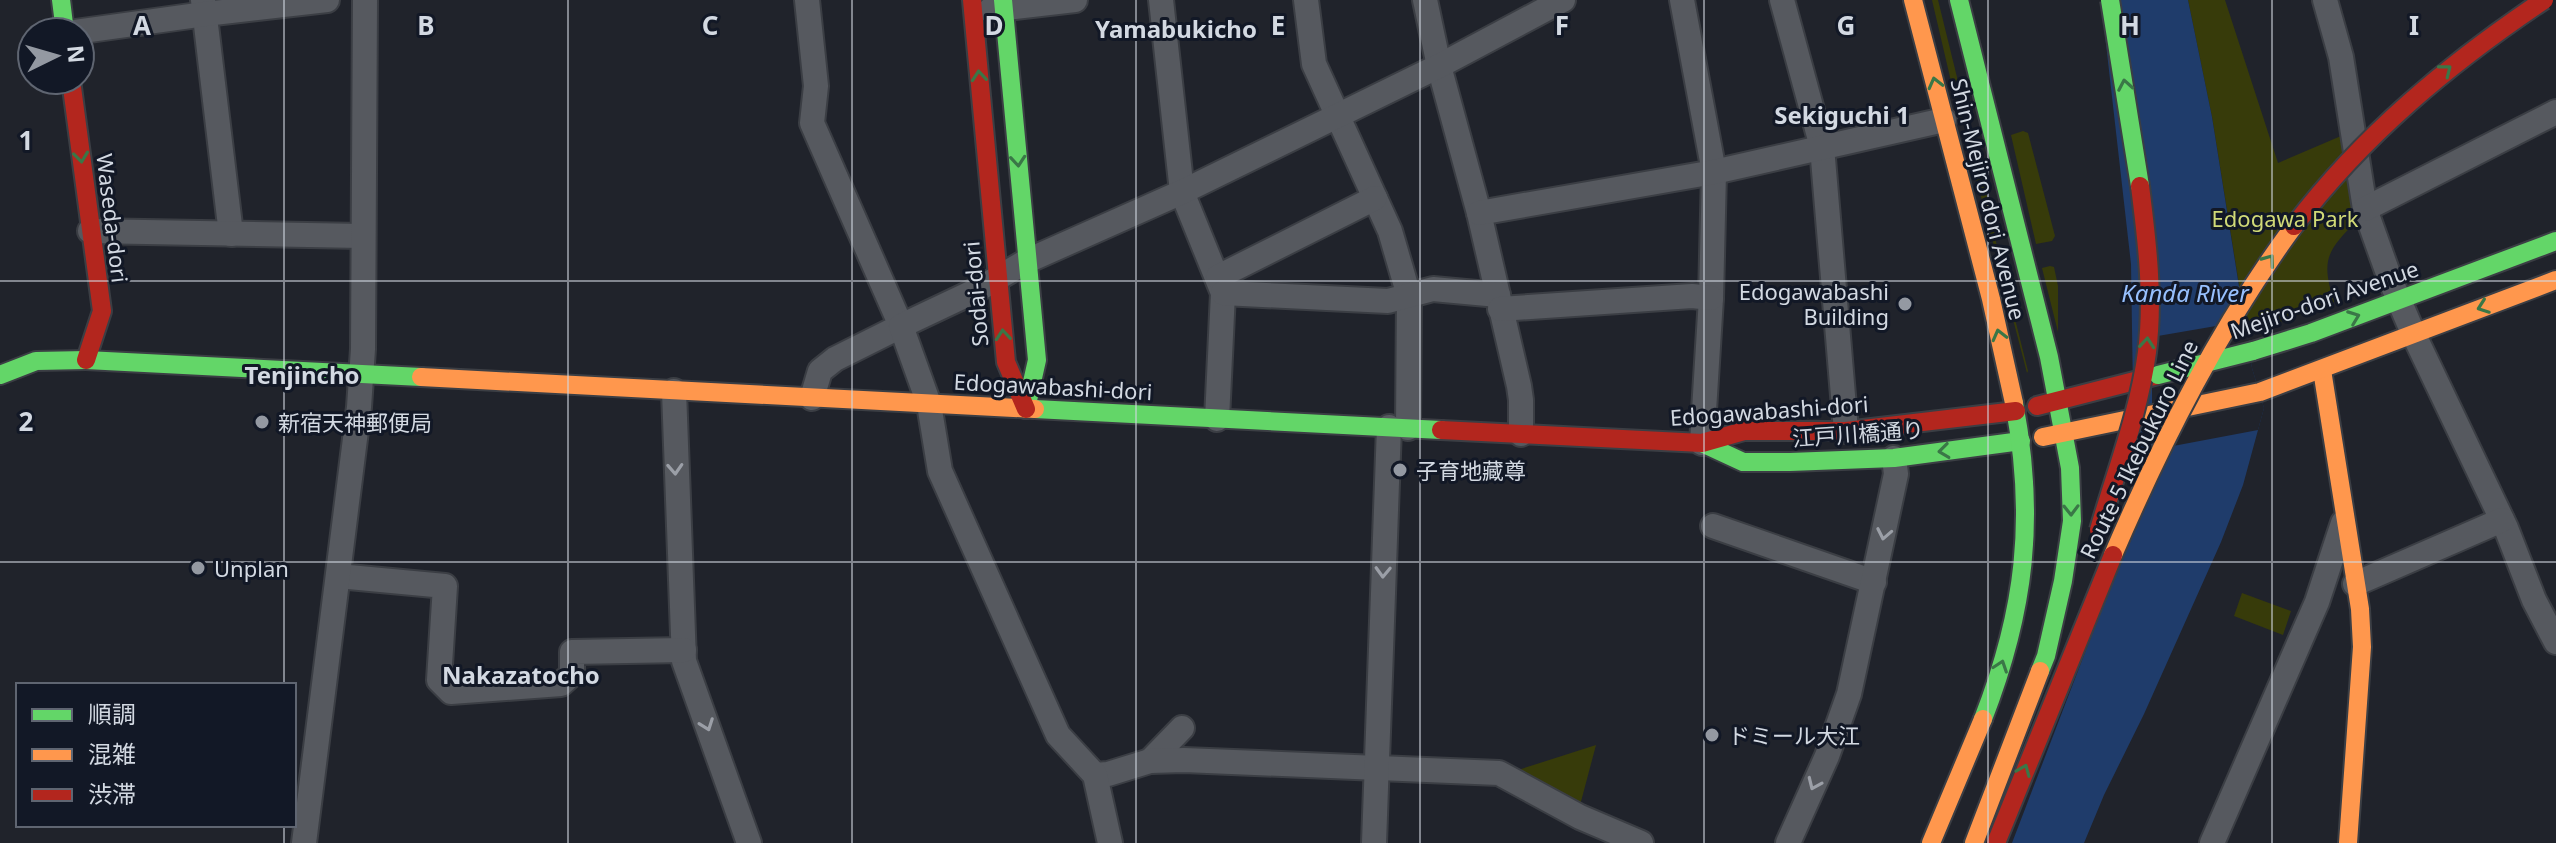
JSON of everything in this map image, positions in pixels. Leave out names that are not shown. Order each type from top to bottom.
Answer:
[{"type":"main road","name":"Shin-Mejiro dori Avenue","points":[[1913,0],[2008,368],[2016,411]]},
{"type":"main road","name":"Shin-Mejiro dori Avenue","points":[[1959,0],[2058,401]]},
{"type":"main road","points":[[2077,636],[2093,555],[2131,430],[2147,349],[2148,268],[2137,150],[2110,0]]},
{"type":"main road","name":"Route 5 Ikebukuro Line","points":[[1996,843],[2077,636],[2185,396],[2256,278],[2329,183],[2377,132],[2430,84],[2512,20],[2544,0]]},
{"type":"main road","points":[[1003,4],[1037,360],[1026,409]]},
{"type":"main road","name":"Sodai-dori","points":[[972,6],[1006,362],[1026,409]]},
{"type":"main road","name":"Waseda-dori","points":[[73,96],[102,311],[86,360]]},
{"type":"main road","points":[[2357,206],[2377,173]]},
{"type":"main road","name":"Mejiro-dori Avenue","points":[[2016,411],[2253,351],[2311,333],[2556,241]]},
{"type":"main road","points":[[2021,441],[2260,392],[2556,280]]},
{"type":"main road","points":[[0,375],[36,361],[86,360],[78,323]]},
{"type":"main road","points":[[2203,424],[2258,326]]},
{"type":"main road","name":"Edogawabashi-dori","points":[[86,360],[1702,443],[1744,431],[1846,431],[2016,411]]},
{"type":"main road","points":[[2322,370],[2360,609],[2362,647],[2348,843]]},
{"type":"main road","points":[[1974,843],[2046,656],[2063,581],[2072,521],[2070,468],[2058,401]]},
{"type":"main road","points":[[1931,843],[1990,699],[2021,587],[2028,529],[2027,480],[2016,411]]},
{"type":"main road","name":"江戸川橋通り","points":[[1702,443],[1743,462],[1816,462],[1894,458],[2021,441]]},
{"type":"street","points":[[96,28],[204,7],[327,0]]},
{"type":"street","points":[[304,843],[361,375],[365,0]]},
{"type":"street","points":[[807,0],[816,86],[812,123],[901,326],[929,404],[940,471],[1058,735],[1095,775],[1110,843]]},
{"type":"street","points":[[972,6],[1075,0]]},
{"type":"street","points":[[1161,0],[1182,192],[1221,285],[1217,419]]},
{"type":"street","points":[[1306,0],[1314,64],[1390,231],[1409,296],[1398,428],[1374,843]]},
{"type":"street","points":[[1425,0],[1439,66],[1479,213],[1521,400],[1521,434]]},
{"type":"street","points":[[812,398],[820,371],[835,359],[1027,261],[1182,192],[1439,66],[1528,9],[1563,0]]},
{"type":"street","points":[[1682,0],[1714,172],[1711,298],[1702,443]]},
{"type":"street","points":[[1782,0],[1822,147],[1846,431]]},
{"type":"street","points":[[2325,0],[2341,57],[2357,206],[2413,333],[2502,520],[2534,600],[2556,642]]},
{"type":"street","points":[[204,7],[231,234]]},
{"type":"street","points":[[2357,206],[2556,112]]},
{"type":"street","points":[[1479,213],[1714,172],[1944,120]]},
{"type":"street","points":[[1221,285],[1375,198]]},
{"type":"street","points":[[90,231],[362,236]]},
{"type":"street","points":[[1221,285],[1388,301],[1433,289],[1499,302],[1711,298]]},
{"type":"street","points":[[674,391],[684,661],[749,843]]},
{"type":"street","points":[[1788,843],[1827,756],[1849,694],[1896,474],[1894,458]]},
{"type":"street","points":[[2212,843],[2317,602],[2345,517]]},
{"type":"street","points":[[2355,584],[2502,520]]},
{"type":"street","points":[[1713,526],[1874,582]]},
{"type":"street","points":[[338,576],[445,586],[439,680],[451,692],[561,684],[572,674],[572,652],[684,650]]},
{"type":"street","points":[[1150,761],[1182,728]]},
{"type":"street","points":[[1095,775],[1150,761],[1184,760],[1499,773],[1580,817],[1641,843]]},
{"type":"green space","points":[[1932,0],[1938,0],[1968,122],[1961,124]]},
{"type":"green space","name":"Edogawa Park","points":[[2188,0],[2225,0],[2278,163],[2341,136],[2359,218],[2330,256],[2328,275],[2334,302],[2247,334],[2212,117]]},
{"type":"green space","points":[[2023,131],[2028,133],[2055,236],[2052,241],[2036,244],[2011,135]]},
{"type":"green space","points":[[1976,141],[1997,247],[2027,373],[1967,143]]},
{"type":"green space","points":[[2054,267],[2058,286],[2058,332],[2042,268]]},
{"type":"green space","points":[[2242,593],[2291,611],[2283,635],[2234,616]]},
{"type":"green space","points":[[1596,745],[1579,809],[1518,770]]},
{"type":"water","name":"Kanda River","points":[[2101,0],[2188,0],[2212,117],[2252,368],[2264,408],[2243,485],[2221,542],[2084,843],[2012,843],[2135,522],[2131,264]]},
{"type":"pier","points":[[2245,321],[2252,368],[2264,408],[2258,430],[2152,450],[2152,337]]},
{"type":"traffic: fast","points":[[61,0],[63,16]]},
{"type":"traffic: fast","points":[[1003,0],[1037,360],[1026,409]]},
{"type":"traffic: fast","points":[[1959,0],[2049,357],[2070,468],[2072,521],[2063,581],[2040,671]]},
{"type":"traffic: fast","points":[[2110,0],[2140,186]]},
{"type":"traffic: fast","points":[[2253,351],[2311,333],[2556,241]]},
{"type":"traffic: fast","points":[[2158,375],[2253,351]]},
{"type":"traffic: fast","points":[[86,360],[421,377]]},
{"type":"traffic: fast","points":[[0,375],[36,361],[86,360]]},
{"type":"traffic: fast","points":[[1983,719],[2009,640],[2022,564],[2024,486],[2014,403]]},
{"type":"traffic: fast","points":[[1035,409],[1441,430]]},
{"type":"traffic: fast","points":[[1702,443],[1743,462],[1790,462],[1894,458],[2021,441]]},
{"type":"traffic: slow","points":[[1913,0],[1991,299],[2014,403]]},
{"type":"traffic: slow","points":[[2113,555],[2194,385],[2241,304],[2294,226]]},
{"type":"traffic: slow","points":[[2043,437],[2260,392],[2556,280]]},
{"type":"traffic: slow","points":[[2322,370],[2360,609],[2362,647],[2348,843]]},
{"type":"traffic: slow","points":[[421,377],[1035,409]]},
{"type":"traffic: slow","points":[[1974,843],[2040,671]]},
{"type":"traffic: slow","points":[[1931,843],[1983,719]]},
{"type":"traffic: jam","points":[[972,0],[1006,362],[1026,409]]},
{"type":"traffic: jam","points":[[2294,226],[2349,161],[2410,102],[2475,49],[2544,0]]},
{"type":"traffic: jam","points":[[73,96],[102,311],[86,360]]},
{"type":"traffic: jam","points":[[2099,530],[2133,420],[2147,352],[2150,290],[2140,186]]},
{"type":"traffic: jam","points":[[2037,406],[2158,375]]},
{"type":"traffic: jam","points":[[1441,430],[1702,443],[1744,431],[1846,431],[2016,411]]},
{"type":"traffic: jam","points":[[1996,843],[2113,555]]},
{"type":"place","name":"Edogawabashi Building","points":[[1905,304]]},
{"type":"place","name":"新宿天神郵便局","points":[[262,422]]},
{"type":"place","name":"子育地藏尊","points":[[1400,470]]},
{"type":"place","name":"Unplan","points":[[198,568]]},
{"type":"place","name":"ドミール大江","points":[[1712,735]]},
{"type":"district","name":"Yamabukicho","points":[[1176,28]]},
{"type":"district","name":"Sekiguchi 1","points":[[1842,114]]},
{"type":"district","name":"Tenjincho","points":[[302,374]]},
{"type":"district","name":"Nakazatocho","points":[[521,674]]}]
